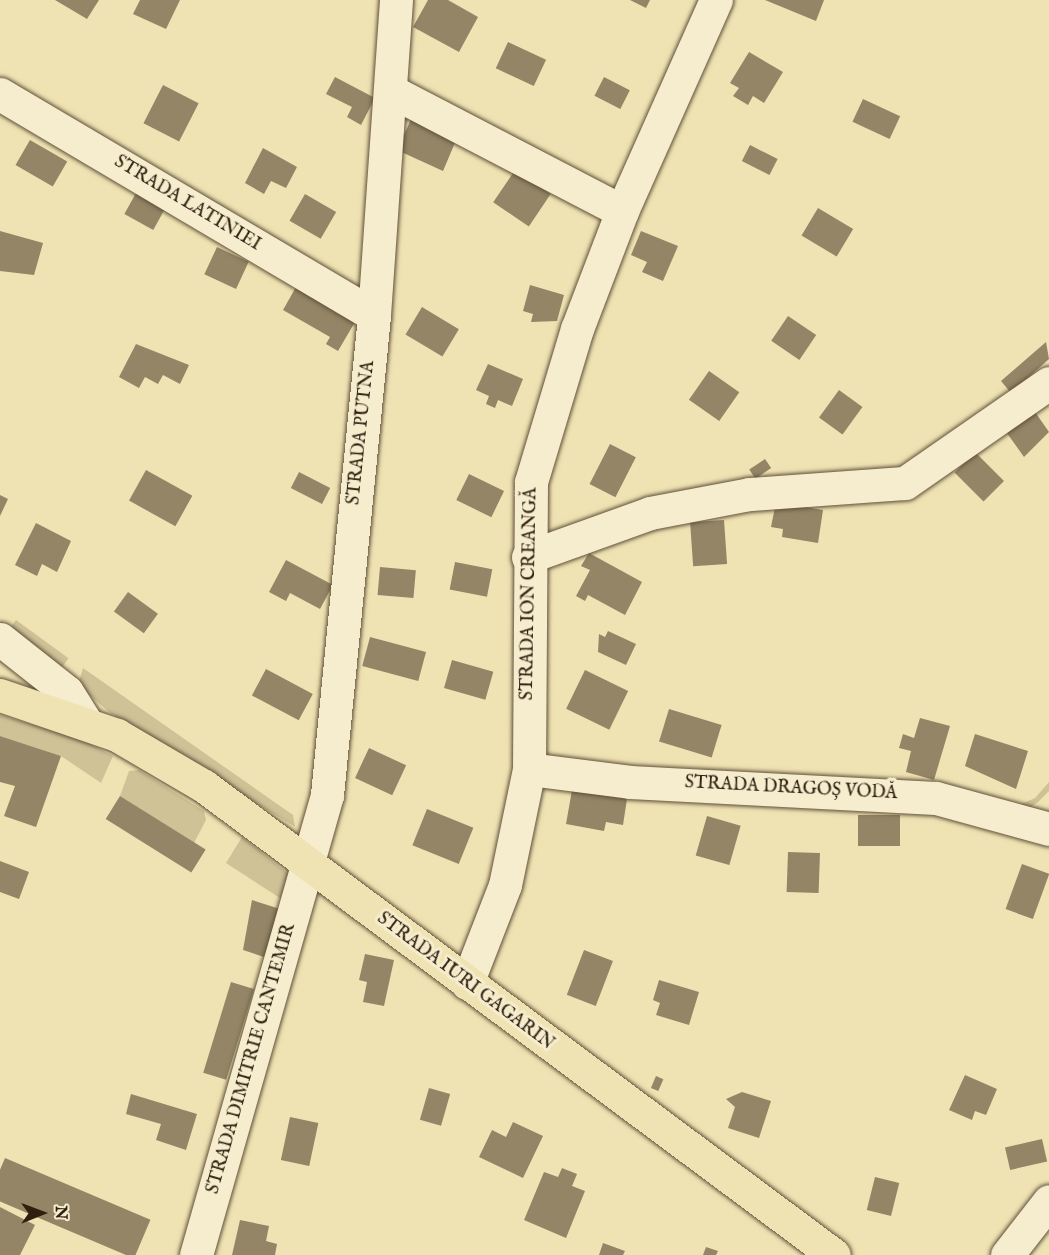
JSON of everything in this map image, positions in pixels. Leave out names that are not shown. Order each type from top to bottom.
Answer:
[{"type":"main road","name":"STRADA IURI GAGARIN","points":[[0,695],[86,723],[204,786],[834,1255]]},
{"type":"street","name":"STRADA PUTNA","points":[[308,863],[327,795],[374,315],[396,0]]},
{"type":"street","name":"STRADA ION CREANGĂ","points":[[467,983],[505,885],[529,769],[527,512],[542,439],[622,211],[716,0]]},
{"type":"street","points":[[391,91],[622,211]]},
{"type":"street","name":"STRADA LATINIEI","points":[[0,93],[374,315]]},
{"type":"street","points":[[528,557],[650,513],[750,494],[905,483],[1049,383]]},
{"type":"street","points":[[0,639],[67,692],[86,723]]},
{"type":"street","name":"STRADA DRAGOȘ VODĂ","points":[[529,769],[630,782],[925,796],[1029,819],[1049,829]]},
{"type":"street","name":"STRADA DIMITRIE CANTEMIR","points":[[196,1255],[308,863]]},
{"type":"street","points":[[1007,1255],[1049,1201]]},
{"type":"shaded area","points":[[16,620],[69,658],[61,669],[8,631]]},
{"type":"shaded area","points":[[83,668],[293,815],[295,827],[109,712],[78,685]]},
{"type":"shaded area","points":[[0,715],[82,740],[113,756],[101,783],[61,756],[0,736]]},
{"type":"shaded area","points":[[139,770],[204,811],[206,820],[194,843],[120,796],[129,771]]},
{"type":"shaded area","points":[[1049,782],[1049,791],[1038,802],[1025,811],[1017,806],[1035,798]]},
{"type":"shaded area","points":[[242,837],[291,876],[283,900],[226,863]]},
{"type":"building","points":[[55,0],[99,0],[87,19]]},
{"type":"building","points":[[140,0],[180,0],[166,29],[133,14]]},
{"type":"building","points":[[428,0],[448,0],[478,17],[459,52],[413,27]]},
{"type":"building","points":[[630,0],[650,0],[646,8]]},
{"type":"building","points":[[765,0],[824,0],[816,21]]},
{"type":"building","points":[[508,42],[546,60],[534,86],[496,68]]},
{"type":"building","points":[[749,52],[783,72],[764,103],[753,96],[748,105],[733,96],[739,88],[730,83]]},
{"type":"building","points":[[335,77],[375,98],[361,125],[347,117],[352,107],[326,94]]},
{"type":"building","points":[[604,77],[630,90],[620,109],[594,96]]},
{"type":"building","points":[[163,85],[199,103],[179,141],[143,123]]},
{"type":"building","points":[[863,99],[900,116],[890,139],[852,122]]},
{"type":"building","points":[[414,113],[457,138],[443,171],[397,150]]},
{"type":"building","points":[[30,140],[67,162],[53,187],[16,165]]},
{"type":"building","points":[[750,145],[778,159],[769,175],[742,161]]},
{"type":"building","points":[[263,148],[297,167],[286,188],[271,181],[264,194],[245,183]]},
{"type":"building","points":[[515,170],[551,194],[529,226],[493,202]]},
{"type":"building","points":[[136,193],[165,209],[153,230],[124,214]]},
{"type":"building","points":[[305,194],[336,212],[321,239],[290,221]]},
{"type":"building","points":[[818,208],[853,229],[837,257],[802,235]]},
{"type":"building","points":[[0,231],[43,243],[34,275],[0,271]]},
{"type":"building","points":[[641,231],[678,246],[663,281],[642,272],[647,262],[631,255]]},
{"type":"building","points":[[217,247],[249,262],[236,289],[204,274]]},
{"type":"building","points":[[530,285],[564,295],[557,321],[531,322],[533,314],[523,311]]},
{"type":"building","points":[[296,287],[355,322],[338,351],[326,344],[330,337],[283,310]]},
{"type":"building","points":[[422,307],[459,329],[442,357],[406,334]]},
{"type":"building","points":[[788,316],[816,335],[799,360],[771,341]]},
{"type":"building","points":[[1046,342],[1049,359],[1011,393],[1001,381]]},
{"type":"building","points":[[136,344],[189,365],[180,384],[163,375],[158,384],[145,377],[139,388],[119,377]]},
{"type":"building","points":[[488,364],[523,379],[512,406],[498,400],[495,408],[486,404],[489,396],[476,390]]},
{"type":"building","points":[[709,371],[739,392],[719,421],[689,400]]},
{"type":"building","points":[[839,390],[862,407],[842,435],[819,418]]},
{"type":"building","points":[[1033,409],[1049,432],[1024,457],[1004,429]]},
{"type":"building","points":[[610,444],[636,457],[615,497],[590,484]]},
{"type":"building","points":[[975,452],[1004,481],[983,501],[954,473]]},
{"type":"building","points":[[765,459],[771,468],[755,479],[749,470]]},
{"type":"building","points":[[146,470],[192,496],[175,526],[129,501]]},
{"type":"building","points":[[299,472],[330,488],[322,504],[291,488]]},
{"type":"building","points":[[469,474],[504,491],[491,517],[456,500]]},
{"type":"building","points":[[0,495],[8,499],[0,516]]},
{"type":"building","points":[[776,502],[823,510],[818,543],[782,537],[783,529],[771,527]]},
{"type":"building","points":[[724,520],[727,564],[693,566],[690,522]]},
{"type":"building","points":[[36,523],[71,541],[57,572],[42,564],[37,576],[15,565]]},
{"type":"building","points":[[589,553],[642,582],[625,615],[588,595],[585,601],[576,596],[590,570],[581,566]]},
{"type":"building","points":[[286,560],[333,585],[320,609],[290,593],[286,601],[269,592]]},
{"type":"building","points":[[455,562],[492,569],[487,597],[450,589]]},
{"type":"building","points":[[380,567],[416,570],[413,598],[378,595]]},
{"type":"building","points":[[128,592],[158,614],[144,633],[114,611]]},
{"type":"building","points":[[608,631],[636,644],[626,665],[598,652],[599,634],[605,637]]},
{"type":"building","points":[[370,637],[426,652],[418,681],[362,666]]},
{"type":"building","points":[[452,660],[493,672],[485,700],[444,688]]},
{"type":"building","points":[[266,669],[313,694],[299,720],[252,695]]},
{"type":"building","points":[[585,670],[628,691],[609,730],[566,709]]},
{"type":"building","points":[[669,709],[722,725],[712,758],[659,742]]},
{"type":"building","points":[[920,718],[950,726],[934,780],[906,772],[911,751],[899,748],[903,734],[914,738]]},
{"type":"building","points":[[975,734],[1028,751],[1016,789],[965,766]]},
{"type":"building","points":[[0,736],[61,756],[36,827],[4,816],[15,786],[0,782]]},
{"type":"building","points":[[369,748],[406,765],[392,795],[355,778]]},
{"type":"building","points":[[572,790],[627,799],[623,825],[606,822],[604,831],[566,824]]},
{"type":"building","points":[[120,796],[206,850],[191,872],[106,819]]},
{"type":"building","points":[[427,809],[473,828],[459,864],[412,845]]},
{"type":"building","points":[[858,815],[900,815],[900,846],[858,846]]},
{"type":"building","points":[[707,816],[741,826],[729,865],[696,855]]},
{"type":"building","points":[[788,852],[820,853],[819,893],[787,892]]},
{"type":"building","points":[[0,861],[29,872],[19,899],[0,892]]},
{"type":"building","points":[[1022,864],[1049,874],[1033,919],[1006,909]]},
{"type":"building","points":[[252,900],[280,909],[264,957],[243,950]]},
{"type":"building","points":[[584,950],[613,961],[596,1006],[567,995]]},
{"type":"building","points":[[365,954],[394,960],[384,1006],[363,1002],[367,982],[359,980]]},
{"type":"building","points":[[659,980],[699,992],[689,1025],[656,1015],[660,1003],[653,1000]]},
{"type":"building","points":[[231,982],[254,989],[226,1080],[203,1073]]},
{"type":"building","points":[[965,1075],[997,1089],[986,1115],[975,1111],[972,1120],[949,1110]]},
{"type":"building","points":[[656,1076],[663,1079],[658,1091],[651,1088]]},
{"type":"building","points":[[429,1088],[450,1094],[441,1126],[420,1120]]},
{"type":"building","points":[[742,1092],[771,1101],[759,1138],[728,1128],[735,1107],[726,1099]]},
{"type":"building","points":[[131,1094],[197,1114],[186,1150],[156,1140],[161,1124],[126,1114]]},
{"type":"building","points":[[290,1117],[318,1123],[309,1166],[281,1160]]},
{"type":"building","points":[[513,1122],[543,1136],[523,1178],[479,1157],[492,1130],[506,1137]]},
{"type":"building","points":[[1042,1139],[1047,1161],[1010,1170],[1005,1148]]},
{"type":"building","points":[[5,1158],[150,1220],[135,1255],[126,1255],[0,1202],[0,1170]]},
{"type":"building","points":[[562,1168],[577,1174],[572,1186],[585,1191],[566,1238],[524,1220],[544,1172],[558,1177]]},
{"type":"building","points":[[875,1177],[899,1183],[891,1216],[867,1210]]},
{"type":"building","points":[[0,1207],[35,1225],[20,1255],[0,1255]]},
{"type":"building","points":[[240,1220],[269,1226],[266,1241],[277,1244],[275,1255],[232,1255]]},
{"type":"building","points":[[603,1243],[625,1251],[623,1255],[599,1255]]},
{"type":"building","points":[[706,1247],[718,1251],[716,1255],[703,1255]]}]
